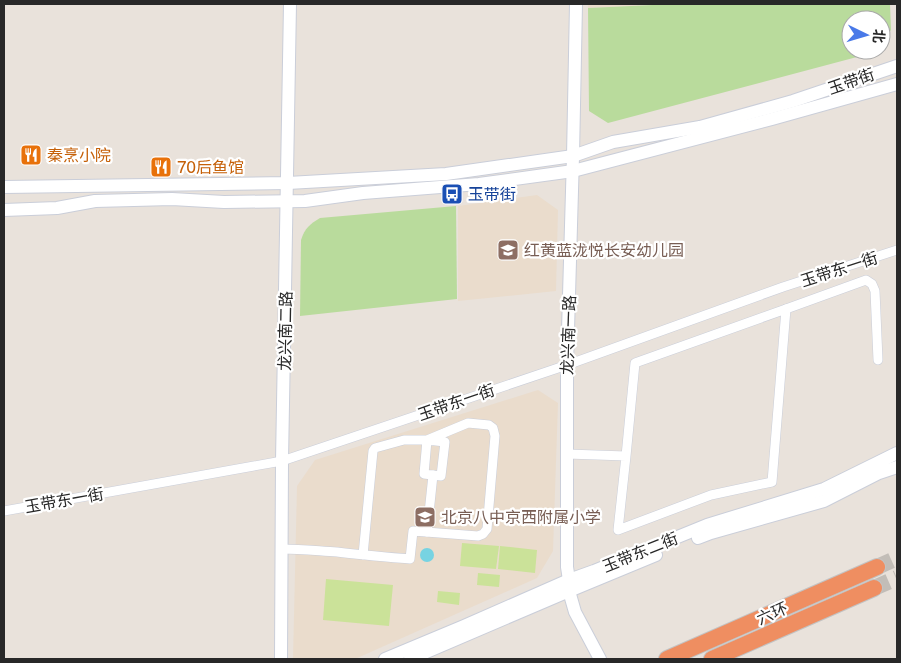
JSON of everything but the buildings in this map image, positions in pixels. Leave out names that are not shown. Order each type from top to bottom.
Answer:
[{"type":"highway","name":"六环","points":[[667,659],[877,567]]},
{"type":"highway","name":"六环","points":[[712,659],[874,588]]},
{"type":"street","name":"龙兴南二路","points":[[281,659],[282,461],[290,4]]},
{"type":"street","name":"龙兴南一路","points":[[576,4],[574,156],[567,365],[567,567],[575,612],[600,659]]},
{"type":"street","name":"玉带街","points":[[4,187],[288,183],[446,174],[574,156],[613,142],[700,127],[784,104],[897,66]]},
{"type":"street","name":"玉带街","points":[[4,210],[57,208],[95,201],[172,199],[224,202],[305,201],[363,193],[479,184],[573,171],[897,84]]},
{"type":"street","name":"玉带东一街","points":[[4,511],[282,461],[567,365],[784,287],[897,250]]},
{"type":"street","points":[[786,310],[772,482],[710,495],[618,530],[635,363],[866,280],[872,284],[875,291],[878,360]]},
{"type":"street","points":[[282,549],[410,559],[413,531],[478,536],[483,534],[493,520],[495,436],[493,428],[489,425],[468,423],[427,440]]},
{"type":"street","points":[[363,555],[373,451],[375,448],[404,440],[427,440],[445,442],[441,476],[424,474],[427,440]]},
{"type":"street","name":"玉带东二街","points":[[410,659],[569,585],[594,571],[707,525],[824,489],[897,453]]},
{"type":"street","points":[[567,454],[626,456]]},
{"type":"street","name":"玉带东二街","points":[[385,659],[569,585],[711,533],[824,501],[879,473],[897,467]]},
{"type":"street","points":[[427,532],[432,475]]},
{"type":"shaded area","points":[[588,4],[674,4],[588,8]]},
{"type":"shaded area","name":"红黄蓝泷悦长安幼儿园","points":[[537,195],[558,210],[556,291],[458,301],[458,206]]},
{"type":"shaded area","name":"北京八中京西附属小学","points":[[538,390],[558,403],[553,551],[537,578],[355,659],[293,659],[297,486],[315,460]]},
{"type":"green space","points":[[674,4],[890,4],[890,10],[841,10],[841,60],[846,60],[608,123],[589,111],[588,8]]},
{"type":"green space","points":[[456,206],[457,299],[300,316],[301,240],[306,229],[313,222],[320,218]]},
{"type":"green space","points":[[462,543],[499,546],[496,569],[460,566]]},
{"type":"green space","points":[[500,546],[537,550],[535,573],[498,569]]},
{"type":"green space","points":[[478,573],[500,575],[499,587],[477,585]]},
{"type":"green space","points":[[326,579],[393,585],[389,626],[323,620]]},
{"type":"green space","points":[[438,591],[460,593],[459,605],[437,602]]},
{"type":"water","points":[[424,548],[430,548],[434,555],[430,562],[424,562],[420,558],[420,552]]},
{"type":"tunnel","points":[[877,567],[897,558]]},
{"type":"tunnel","points":[[874,588],[897,578]]},
{"type":"place","name":"秦烹小院","points":[[31,155]]},
{"type":"place","name":"70后鱼馆","points":[[161,167]]},
{"type":"place","name":"玉带街","points":[[452,194]]},
{"type":"place","name":"红黄蓝泷悦长安幼儿园","points":[[508,250]]},
{"type":"place","name":"北京八中京西附属小学","points":[[425,517]]}]
